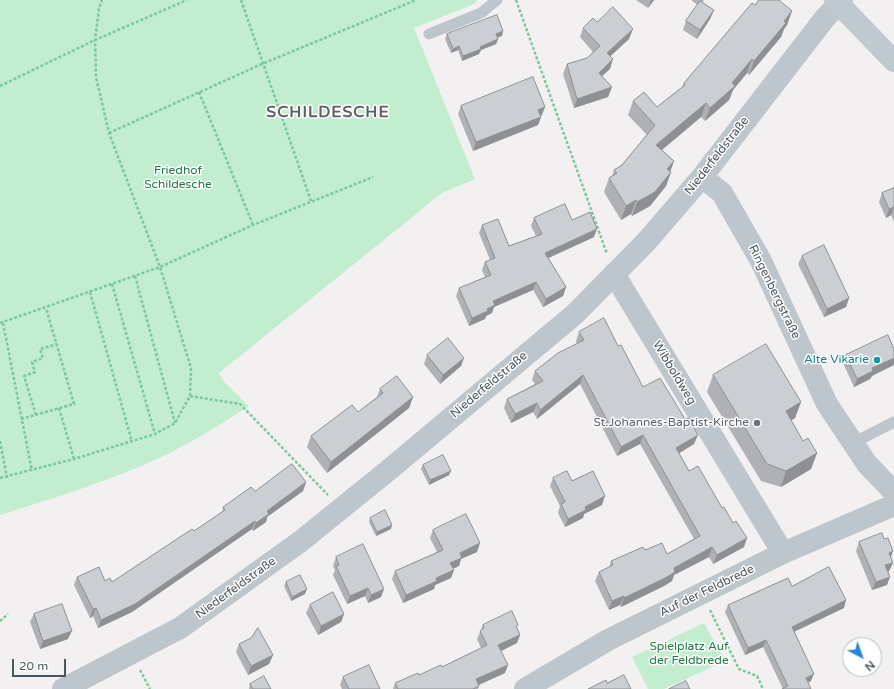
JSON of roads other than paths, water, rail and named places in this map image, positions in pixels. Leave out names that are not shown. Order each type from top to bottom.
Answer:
[{"type":"main road","points":[[838,1],[894,61]]},
{"type":"street","name":"Niederfeldstraße","points":[[63,689],[180,628],[301,541],[575,314],[646,242],[702,177],[838,1]]},
{"type":"street","name":"Ringenbergstraße","points":[[702,177],[722,192],[757,254],[827,404],[867,464],[894,492]]},
{"type":"street","name":"Wibboldweg","points":[[614,274],[783,553]]},
{"type":"street","name":"Auf der Feldbrede","points":[[525,689],[608,640],[783,553],[894,504]]},
{"type":"lane","points":[[429,34],[481,13],[497,0]]},
{"type":"lane","points":[[853,443],[894,422]]},
{"type":"place","name":"Alte Vikarie","points":[[877,360]]},
{"type":"place","name":"St.Johannes-Baptist-Kirche","points":[[757,423]]},
{"type":"district","name":"SCHILDESCHE","points":[[328,113]]},
{"type":"park label","name":"Friedhof Schildesche","points":[[178,178]]},
{"type":"park label","name":"Spielplatz Auf der Feldbrede","points":[[689,654]]}]
